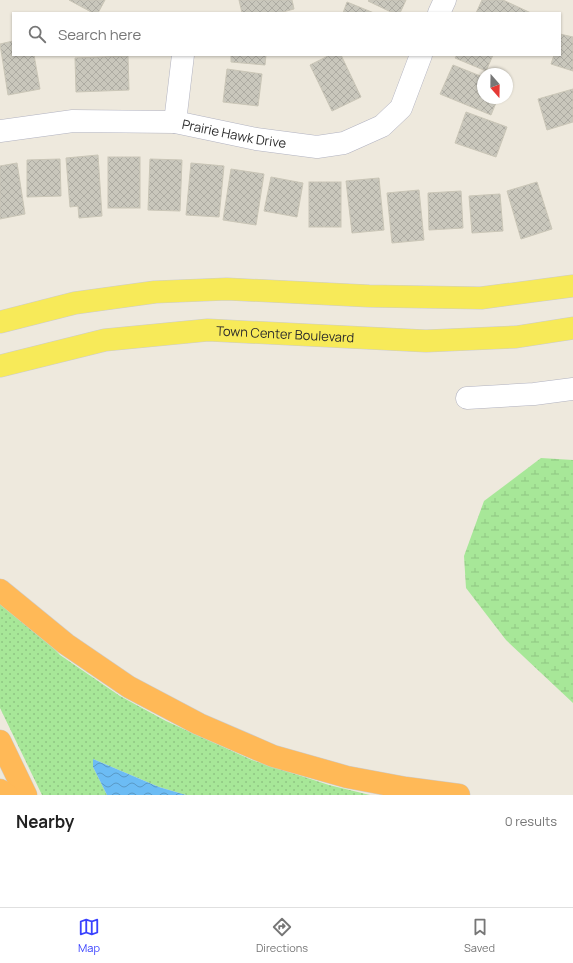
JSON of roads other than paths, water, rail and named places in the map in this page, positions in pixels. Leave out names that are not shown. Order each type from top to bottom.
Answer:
[{"type":"highway","points":[[0,590],[66,644],[129,687],[199,724],[273,756],[347,778],[459,795]]},
{"type":"highway","points":[[0,741],[26,795]]},
{"type":"highway","points":[[0,790],[7,795]]},
{"type":"main road","points":[[0,322],[75,303],[155,292],[227,289],[368,296],[481,298],[573,286]]},
{"type":"main road","name":"Town Center Boulevard","points":[[0,366],[105,340],[208,330],[426,341],[516,338],[573,328]]},
{"type":"street","points":[[439,12],[445,0]]},
{"type":"street","points":[[176,122],[183,56]]},
{"type":"street","name":"Prairie Hawk Drive","points":[[0,131],[73,121],[176,122],[264,140],[317,147],[344,143],[382,126],[401,108],[421,56]]},
{"type":"street","points":[[467,398],[534,394],[573,389]]},
{"type":"water","points":[[93,759],[159,787],[186,795],[107,795],[93,767]]}]
